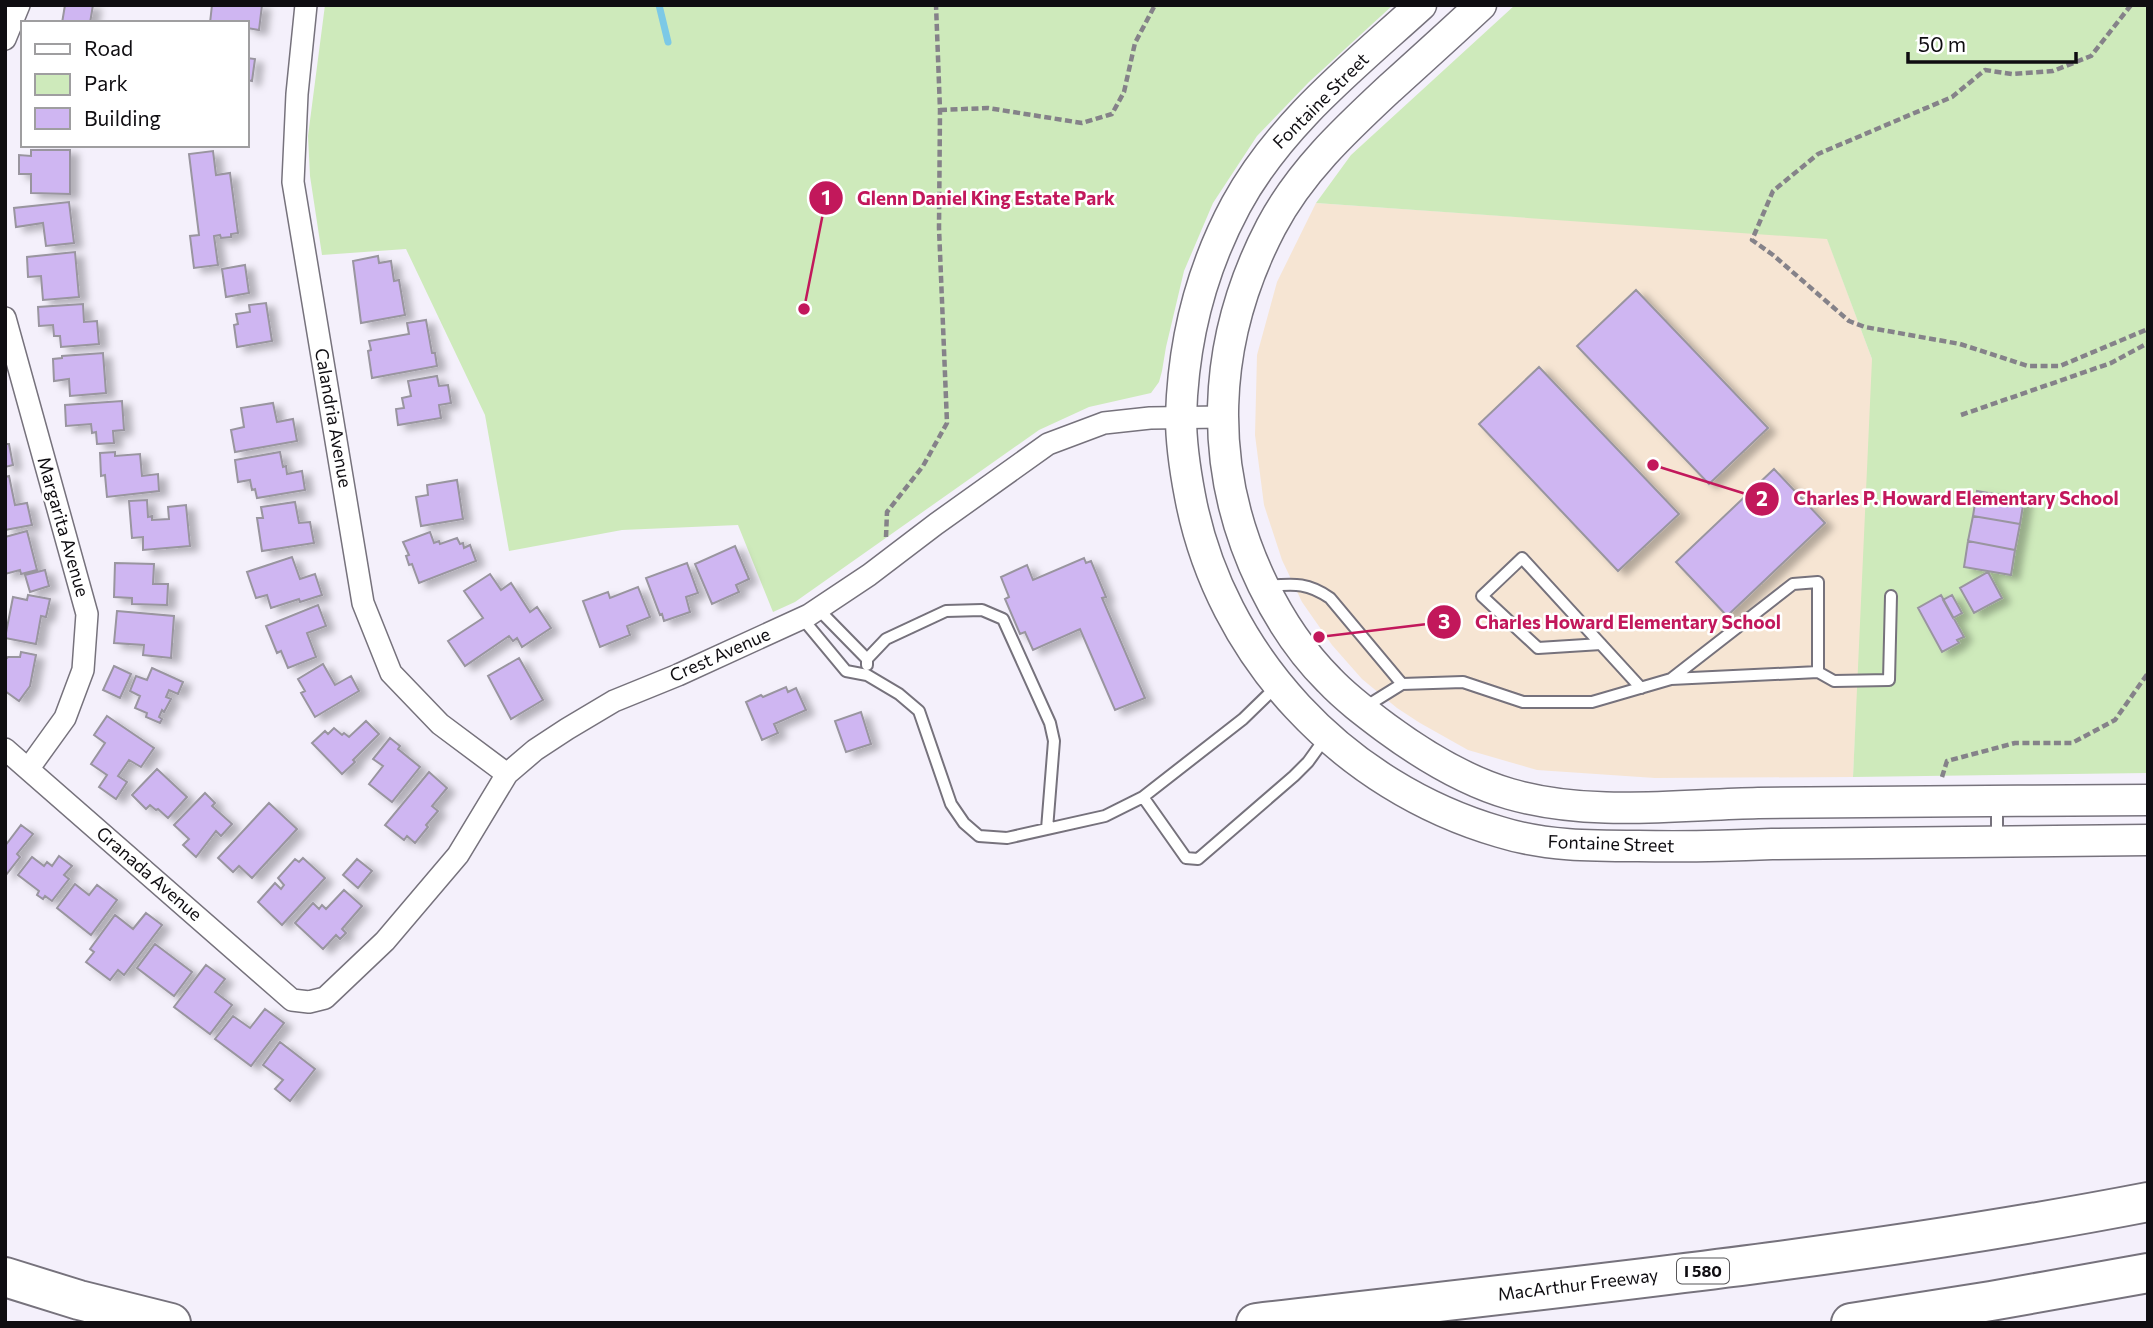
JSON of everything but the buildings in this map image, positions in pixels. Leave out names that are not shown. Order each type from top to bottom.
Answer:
[{"type":"highway","name":"MacArthur Freeway","points":[[1256,1323],[1763,1264],[1982,1232],[2148,1202]]},
{"type":"highway","points":[[1851,1323],[2148,1273]]},
{"type":"highway","points":[[5,1277],[79,1300],[171,1323]]},
{"type":"street","points":[[5,39],[19,5]]},
{"type":"street","name":"Calandria Avenue","points":[[306,5],[297,94],[293,182],[363,603],[391,673],[440,724],[507,774]]},
{"type":"street","name":"Fontaine Street","points":[[1421,5],[1324,94],[1289,129],[1259,167],[1216,248],[1198,297],[1186,353],[1181,418],[1184,462],[1195,520],[1209,567],[1234,620],[1260,661],[1296,705],[1326,737],[1370,772],[1411,796],[1454,816],[1499,832],[1548,844],[1718,846],[2148,841]]},
{"type":"street","name":"Fontaine Street","points":[[1481,5],[1352,123],[1320,156],[1293,190],[1272,225],[1238,306],[1227,357],[1222,417],[1224,457],[1234,510],[1247,553],[1294,639],[1328,679],[1361,709],[1432,760],[1510,794],[1557,804],[1602,808],[1719,804],[2148,800]]},
{"type":"street","name":"Margarita Avenue","points":[[5,318],[88,614],[83,670],[65,718],[29,768]]},
{"type":"street","name":"Crest Avenue","points":[[292,1000],[309,1002],[326,998],[385,941],[458,855],[507,774],[535,751],[614,701],[678,675],[810,613],[886,562],[1048,444],[1104,423],[1150,418],[1222,417]]},
{"type":"street","name":"Granada Avenue","points":[[5,749],[292,1000]]},
{"type":"lane","points":[[1601,644],[1538,648],[1482,596],[1522,558],[1601,644],[1641,688]]},
{"type":"lane","points":[[1671,679],[1793,584],[1818,582],[1818,672]]},
{"type":"lane","points":[[1263,586],[1299,583],[1317,589],[1331,598],[1402,684]]},
{"type":"lane","points":[[1361,709],[1402,684],[1463,682],[1523,702],[1592,702],[1671,679],[1818,672],[1834,681],[1889,680],[1891,596]]},
{"type":"lane","points":[[867,675],[867,659],[886,639],[946,611],[982,610],[1003,620],[1050,723],[1054,741],[1047,829]]},
{"type":"lane","points":[[810,613],[846,671],[867,675],[899,694],[919,711],[951,804],[964,823],[979,836],[1007,838],[1105,816],[1143,797],[1243,719],[1279,684]]},
{"type":"lane","points":[[810,613],[867,659]]},
{"type":"lane","points":[[1143,797],[1186,858],[1198,859],[1294,776],[1326,737]]},
{"type":"lane","points":[[1997,801],[1997,842]]},
{"type":"path","points":[[886,562],[887,512],[923,466],[947,423],[939,228],[940,110],[936,5]]},
{"type":"path","points":[[940,110],[988,108],[1082,123],[1112,114],[1124,92],[1135,43],[1156,5]]},
{"type":"path","points":[[2131,5],[2091,56],[2053,71],[2012,74],[1985,70],[1952,97],[1818,154],[1773,191],[1752,240],[1773,254],[1849,321],[1866,327],[1960,344],[2028,366],[2060,366],[2148,329]]},
{"type":"path","points":[[1961,415],[2110,363],[2148,343]]},
{"type":"path","points":[[1934,802],[1947,761],[2015,743],[2072,743],[2115,720],[2148,673]]},
{"type":"shaded area","points":[[1316,203],[1827,238],[1872,359],[1907,361],[1856,718],[1853,777],[1655,778],[1537,770],[1468,750],[1397,708],[1362,679],[1332,645],[1302,602],[1282,560],[1264,505],[1255,435],[1257,355],[1277,282]]},
{"type":"green space","points":[[325,5],[1393,5],[1309,82],[1257,136],[1213,203],[1184,271],[1162,371],[1159,382],[1151,393],[1089,407],[1039,430],[795,602],[773,612],[738,525],[622,530],[509,551],[485,415],[406,249],[322,255],[310,176],[308,136]]},
{"type":"green space","points":[[1515,5],[2148,5],[2148,773],[1853,777],[1872,359],[1827,239],[1316,203],[1351,155]]},
{"type":"waterway","points":[[659,5],[668,42]]},
{"type":"place","name":"Glenn Daniel King Estate Park","points":[[804,309]]},
{"type":"place","name":"Charles P. Howard Elementary School","points":[[1653,465]]},
{"type":"place","name":"Charles Howard Elementary School","points":[[1319,637]]}]
